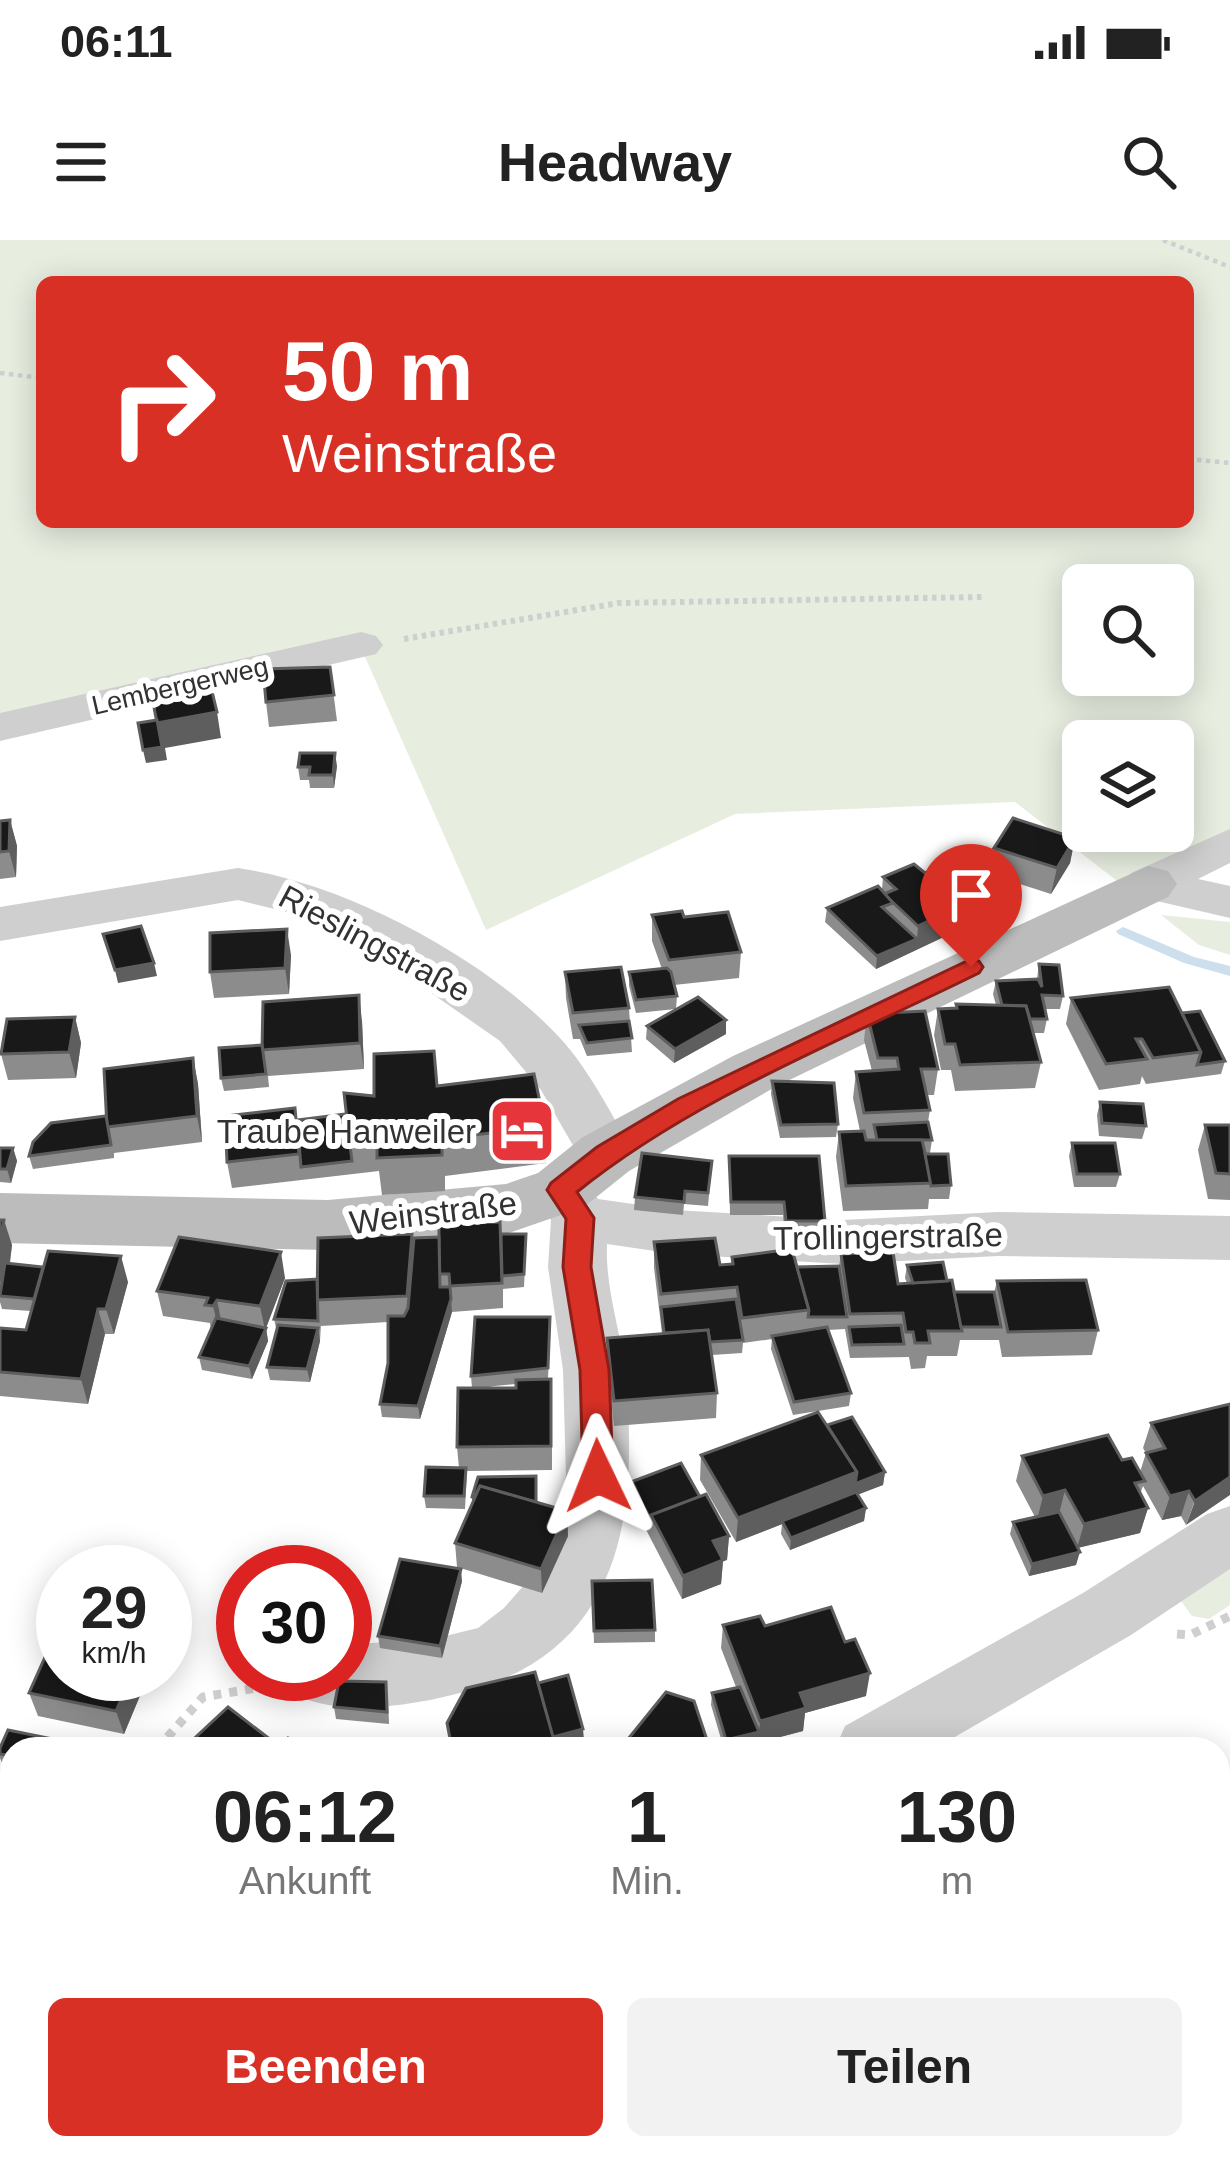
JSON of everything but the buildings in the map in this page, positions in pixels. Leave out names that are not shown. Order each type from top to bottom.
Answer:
[{"type":"street","name":"Lembergerweg","points":[[0,727],[361,645]]},
{"type":"street","points":[[1148,884],[1230,844]]},
{"type":"street","name":"Rieslingstraße","points":[[0,924],[238,884],[263,883],[292,892],[404,951],[497,1011],[541,1050],[582,1188]]},
{"type":"street","points":[[1148,884],[1230,902]]},
{"type":"street","name":"Weinstraße","points":[[0,1218],[328,1225],[509,1208],[582,1188],[755,1070],[1148,884]]},
{"type":"street","points":[[372,1673],[437,1669],[497,1652],[528,1629],[565,1590],[583,1562],[598,1476],[594,1370],[577,1267],[582,1188]]},
{"type":"street","name":"Trollingerstraße","points":[[582,1188],[675,1232],[843,1242],[998,1234],[1230,1238]]},
{"type":"street","points":[[891,1737],[1107,1614],[1230,1534]]},
{"type":"path","points":[[1163,240],[1230,267]]},
{"type":"path","points":[[0,374],[36,377]]},
{"type":"path","points":[[1194,460],[1230,463]]},
{"type":"path","points":[[361,645],[619,603],[982,597]]},
{"type":"path","points":[[168,1737],[203,1697],[216,1695]]},
{"type":"shaded area","points":[[0,240],[1230,240],[1230,832],[1194,849],[1194,720],[1062,720],[1062,838],[1015,802],[735,814],[486,930],[358,641],[0,722]]},
{"type":"shaded area","points":[[1080,852],[1188,852],[1121,884]]},
{"type":"shaded area","points":[[1161,915],[1230,922],[1230,955],[1199,945]]},
{"type":"shaded area","points":[[1230,1565],[1230,1605],[1209,1619],[1192,1616],[1181,1601]]},
{"type":"waterway","points":[[1123,931],[1189,960],[1230,971]]},
{"type":"place","name":"Traube Hanweiler","points":[[522,1131]]},
{"type":"route","points":[[598,1476],[594,1370],[577,1267],[580,1218],[561,1190],[606,1154],[687,1106],[971,967]]}]
